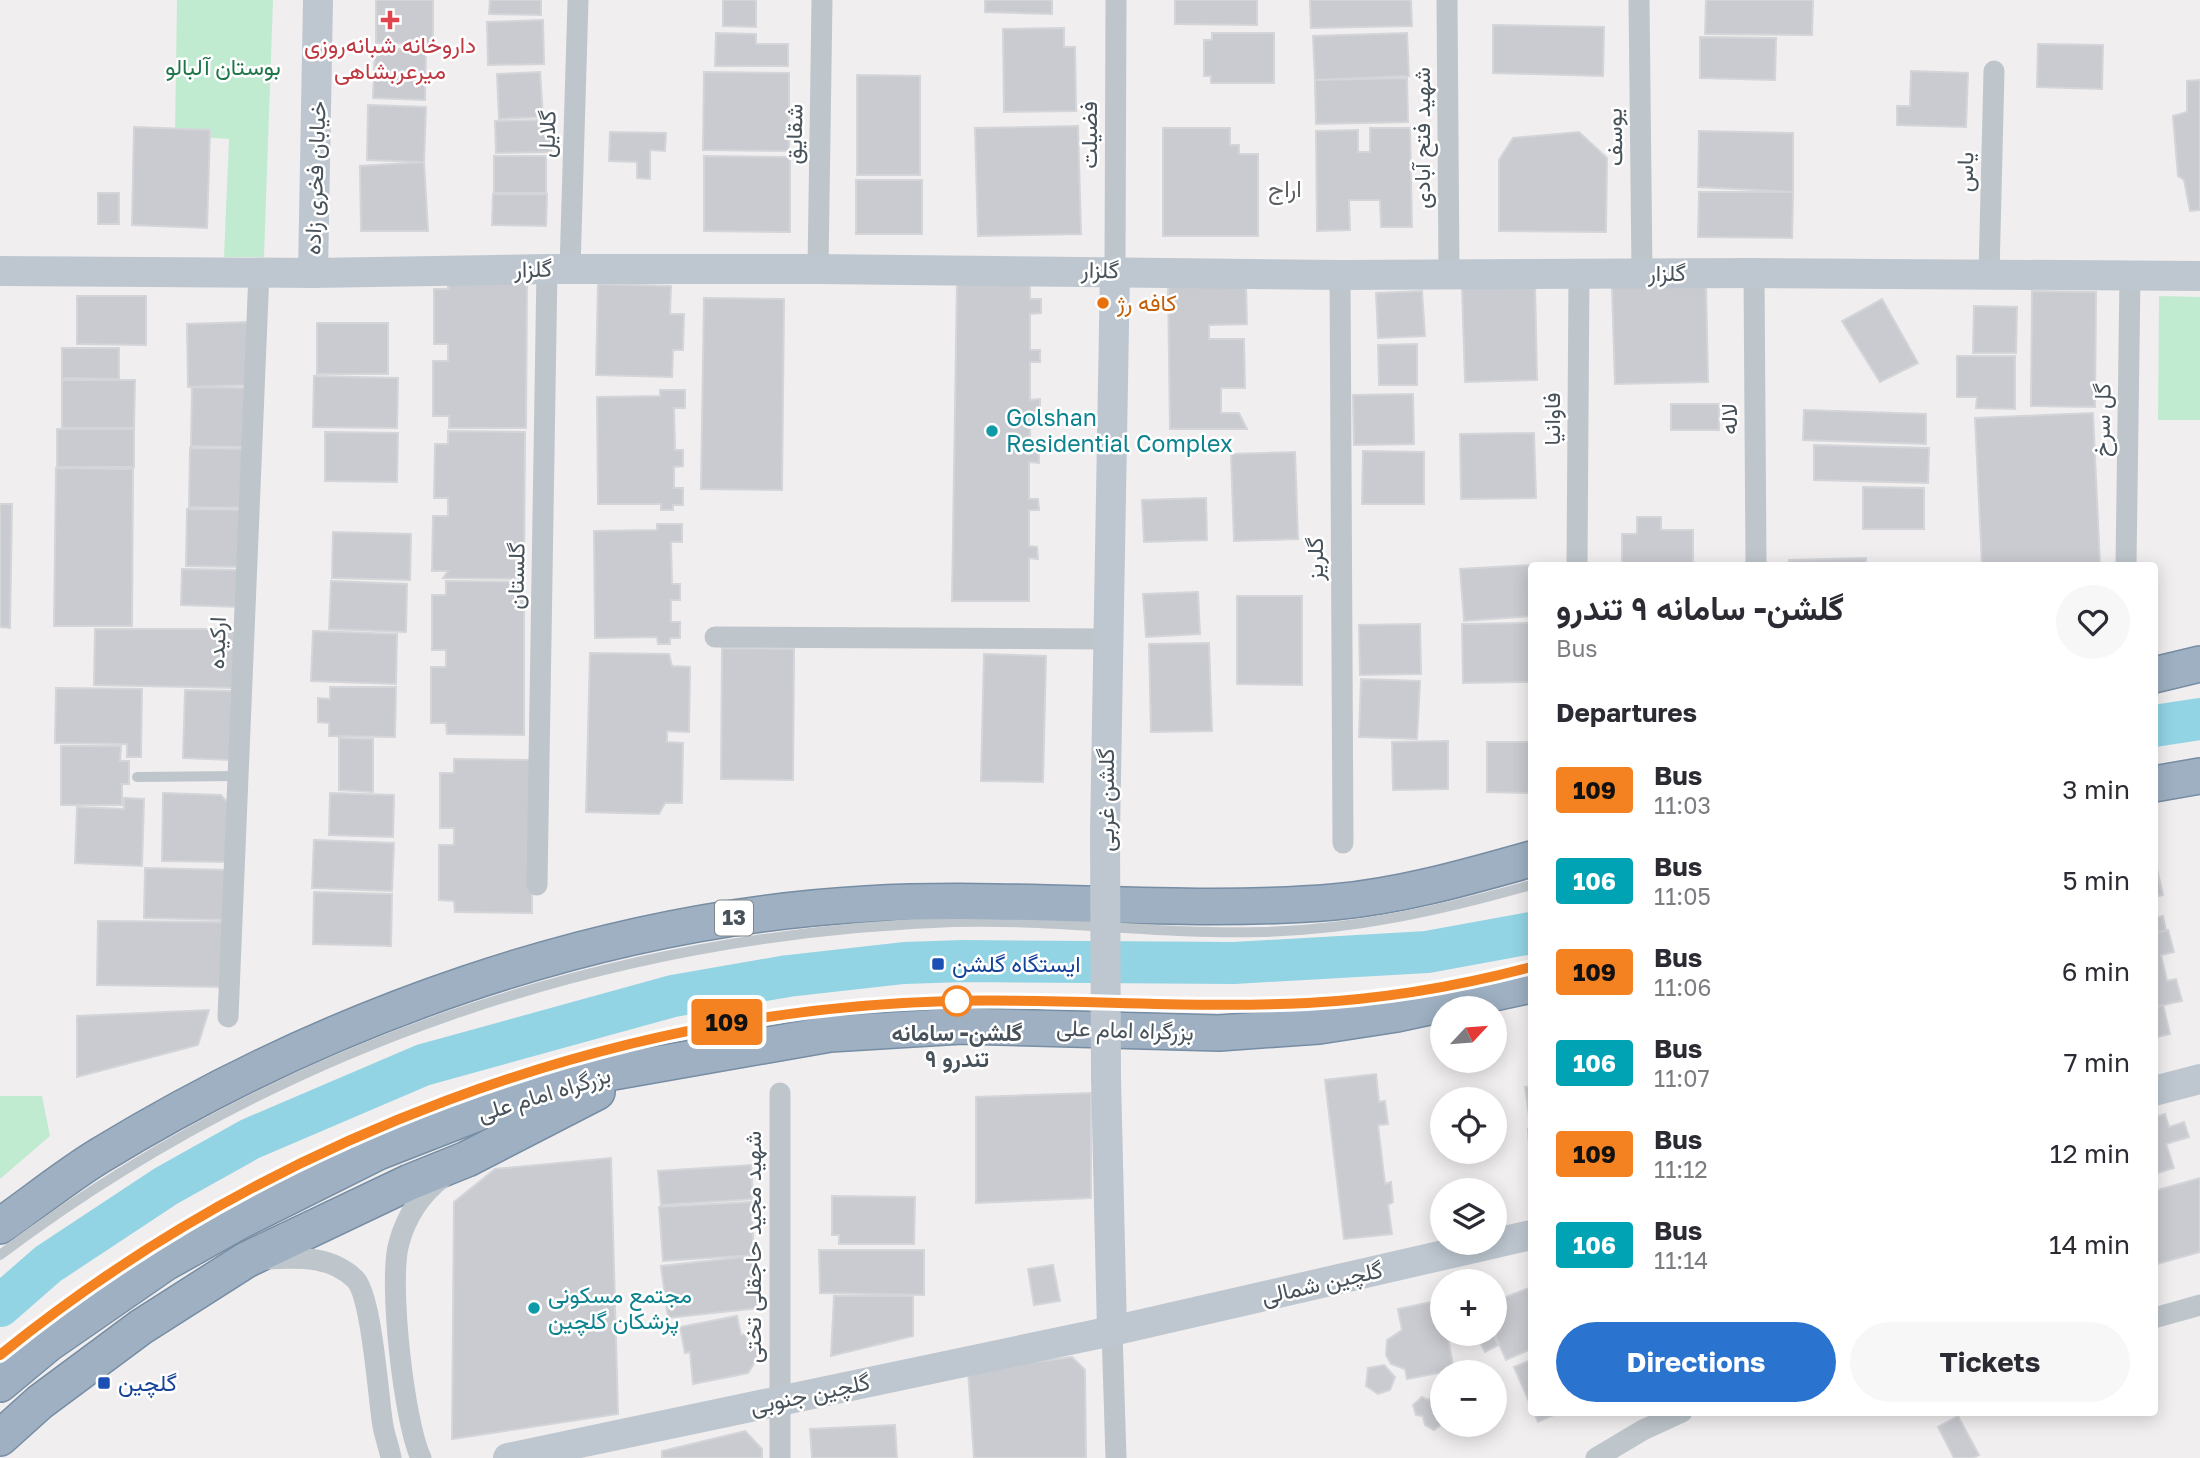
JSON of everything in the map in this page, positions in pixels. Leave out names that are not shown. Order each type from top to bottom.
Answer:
[{"type":"highway","points":[[2158,673],[2200,664]]},
{"type":"highway","points":[[2158,783],[2200,776]]},
{"type":"highway","name":"13","points":[[0,1226],[97,1157],[218,1089],[362,1023],[520,967],[655,932],[767,912],[868,904],[972,901],[1242,905],[1336,902],[1416,889],[1528,860]]},
{"type":"highway","name":"بزرگراه امام علی","points":[[0,1384],[48,1344],[165,1263],[378,1152],[501,1104],[579,1079],[830,1034],[962,1026],[1206,1033],[1319,1026],[1397,1014],[1528,986]]},
{"type":"highway","points":[[0,1438],[40,1402],[141,1327],[246,1260],[410,1182],[467,1159],[579,1100],[672,1061]]},
{"type":"main road","name":"خیابان فخری زاده","points":[[304,0],[301,7],[304,273]]},
{"type":"main road","name":"خیابان فخری زاده","points":[[304,273],[318,0]]},
{"type":"main road","name":"گلزار","points":[[0,271],[304,273],[818,269],[1115,270],[1340,275],[1754,273],[2200,276]]},
{"type":"main road","name":"گلشن غربی","points":[[1112,1331],[1106,1078],[1105,833],[1115,270]]},
{"type":"main road","points":[[2158,1090],[2200,1080]]},
{"type":"main road","name":"گلچین شمالی","points":[[1112,1331],[1528,1236]]},
{"type":"main road","name":"گلچین جنوبی","points":[[508,1458],[1112,1331]]},
{"type":"street","name":"گلایل","points":[[558,269],[578,0]]},
{"type":"street","name":"شقایق","points":[[818,269],[822,0]]},
{"type":"street","name":"فضیلت","points":[[1115,270],[1116,0]]},
{"type":"street","name":"شهید فتح آبادی","points":[[1447,0],[1449,275]]},
{"type":"street","name":"یوسف","points":[[1639,0],[1642,273]]},
{"type":"street","name":"یاس","points":[[1989,275],[1993,71]]},
{"type":"street","name":"گلستان","points":[[537,885],[558,269]]},
{"type":"street","name":"ارکیده","points":[[228,1017],[259,272]]},
{"type":"street","name":"فاوانیا","points":[[1577,562],[1579,273]]},
{"type":"street","name":"لاله","points":[[1754,273],[1756,562]]},
{"type":"street","name":"گلریز","points":[[1340,275],[1343,843]]},
{"type":"street","name":"گل سرخ","points":[[2126,562],[2130,276]]},
{"type":"street","points":[[715,637],[1107,639]]},
{"type":"street","name":"شهید مجید حاجقلی تختی","points":[[780,1093],[780,1458]]},
{"type":"street","points":[[421,1458],[409,1423],[400,1349],[398,1245],[415,1205],[438,1181],[467,1159]]},
{"type":"street","points":[[246,1260],[306,1257],[333,1264],[356,1280],[366,1304],[384,1428],[391,1458]]},
{"type":"street","points":[[2158,1317],[2200,1305]]},
{"type":"street","points":[[1112,1331],[1115,1458]]},
{"type":"street","points":[[1596,1458],[1639,1421],[1663,1416]]},
{"type":"lane","points":[[137,777],[238,776]]},
{"type":"lane","points":[[0,1255],[45,1221],[140,1160],[279,1086],[428,1023],[592,972],[737,941],[905,925],[959,922],[1071,924],[1218,933],[1317,928],[1390,920],[1528,886]]},
{"type":"lane","points":[[0,1356],[130,1259],[194,1220],[313,1159],[400,1119],[461,1097],[593,1055],[669,1035],[748,1019],[933,1002],[1309,1003],[1469,982]]},
{"type":"green space","name":"بوستان آلبالو","points":[[177,0],[273,0],[264,257],[224,257],[229,139],[175,135]]},
{"type":"green space","points":[[2159,296],[2200,297],[2200,420],[2158,420]]},
{"type":"green space","points":[[0,1096],[42,1096],[50,1136],[0,1179]]},
{"type":"building","points":[[376,0],[433,0],[433,44],[376,43]]},
{"type":"building","points":[[490,0],[541,0],[541,15],[489,14]]},
{"type":"building","points":[[723,0],[756,0],[756,27],[723,26]]},
{"type":"building","points":[[985,0],[1052,0],[1052,14],[985,12]]},
{"type":"building","points":[[1175,0],[1257,0],[1257,25],[1175,24]]},
{"type":"building","points":[[1310,0],[1411,0],[1412,26],[1311,28]]},
{"type":"building","points":[[1706,0],[1813,0],[1812,35],[1705,34]]},
{"type":"building","points":[[543,20],[544,64],[488,65],[487,22]]},
{"type":"building","points":[[1493,25],[1604,27],[1603,76],[1493,73]]},
{"type":"building","points":[[1064,28],[1064,47],[1075,47],[1076,111],[1004,112],[1003,29]]},
{"type":"building","points":[[716,33],[756,34],[756,44],[788,44],[788,66],[715,66]]},
{"type":"building","points":[[1212,33],[1274,33],[1274,83],[1211,83],[1211,76],[1204,76],[1204,40],[1212,40]]},
{"type":"building","points":[[1407,33],[1409,76],[1315,80],[1313,36]]},
{"type":"building","points":[[1700,37],[1776,38],[1775,80],[1700,78]]},
{"type":"building","points":[[2038,44],[2103,45],[2102,89],[2037,87]]},
{"type":"building","points":[[375,48],[426,50],[425,100],[373,98]]},
{"type":"building","points":[[1911,71],[1968,73],[1966,127],[1897,125],[1897,106],[1910,106]]},
{"type":"building","points":[[540,72],[543,117],[499,119],[497,74]]},
{"type":"building","points":[[704,72],[789,73],[789,151],[703,150]]},
{"type":"building","points":[[857,75],[920,76],[920,175],[857,175]]},
{"type":"building","points":[[1407,78],[1408,122],[1316,124],[1315,80]]},
{"type":"building","points":[[2200,80],[2200,210],[2190,211],[2184,180],[2178,176],[2173,116],[2187,112],[2187,81]]},
{"type":"building","points":[[368,105],[426,107],[424,162],[367,160]]},
{"type":"building","points":[[550,120],[551,152],[496,153],[495,121]]},
{"type":"building","points":[[1078,126],[1081,234],[978,236],[975,128]]},
{"type":"building","points":[[134,127],[210,130],[207,228],[132,225]]},
{"type":"building","points":[[1163,128],[1230,128],[1230,145],[1239,145],[1239,154],[1258,154],[1258,236],[1163,236]]},
{"type":"building","points":[[1370,128],[1410,128],[1412,227],[1381,227],[1380,200],[1349,200],[1350,230],[1317,231],[1316,131],[1358,130],[1358,152],[1370,152]]},
{"type":"building","points":[[1699,131],[1793,133],[1793,192],[1698,187]]},
{"type":"building","points":[[610,132],[666,133],[665,151],[650,150],[650,179],[637,178],[637,162],[609,161]]},
{"type":"building","points":[[1579,132],[1607,158],[1606,232],[1499,231],[1499,160],[1513,138]]},
{"type":"building","points":[[494,156],[546,156],[546,193],[494,193]]},
{"type":"building","points":[[704,156],[790,157],[790,232],[704,231]]},
{"type":"building","points":[[424,162],[428,231],[361,231],[360,166]]},
{"type":"building","points":[[856,180],[922,180],[922,234],[856,234]]},
{"type":"building","points":[[1699,192],[1793,192],[1792,238],[1698,237]]},
{"type":"building","points":[[98,193],[119,193],[119,224],[98,224]]},
{"type":"building","points":[[493,194],[547,194],[546,226],[492,225]]},
{"type":"building","points":[[448,275],[527,276],[526,428],[449,428],[449,416],[433,416],[433,361],[448,361],[448,344],[434,344],[434,289],[448,289]]},
{"type":"building","name":"Golshan Residential Complex","points":[[957,281],[1030,283],[1030,299],[1041,299],[1041,313],[1030,314],[1030,350],[1040,350],[1040,362],[1030,362],[1030,400],[1040,399],[1040,412],[1030,412],[1030,450],[1039,450],[1039,463],[1029,462],[1029,499],[1038,499],[1039,510],[1029,510],[1029,546],[1037,547],[1038,559],[1029,558],[1029,601],[952,601]]},
{"type":"building","points":[[598,284],[671,286],[670,314],[684,314],[683,350],[673,350],[672,377],[596,375]]},
{"type":"building","points":[[1246,285],[1247,324],[1209,325],[1209,339],[1244,339],[1245,388],[1221,388],[1221,413],[1239,413],[1247,429],[1170,429],[1168,286]]},
{"type":"building","points":[[1535,285],[1537,380],[1465,382],[1462,286]]},
{"type":"building","points":[[1706,285],[1708,382],[1615,384],[1612,287]]},
{"type":"building","points":[[1422,291],[1425,336],[1378,338],[1376,293]]},
{"type":"building","points":[[2032,291],[2096,292],[2095,407],[2031,406]]},
{"type":"building","points":[[77,296],[146,296],[146,345],[77,344]]},
{"type":"building","points":[[704,298],[784,299],[782,490],[701,489]]},
{"type":"building","points":[[1882,299],[1918,363],[1880,382],[1842,321]]},
{"type":"building","points":[[1974,306],[2017,307],[2016,353],[1973,353]]},
{"type":"building","points":[[247,322],[249,385],[188,387],[187,324]]},
{"type":"building","points":[[317,323],[388,323],[388,374],[317,374]]},
{"type":"building","points":[[1417,344],[1417,385],[1379,385],[1378,345]]},
{"type":"building","points":[[62,348],[119,348],[119,379],[62,378]]},
{"type":"building","points":[[1957,356],[2015,356],[2015,409],[1976,408],[1977,397],[1957,397]]},
{"type":"building","points":[[314,376],[398,378],[397,428],[313,427]]},
{"type":"building","points":[[62,380],[135,380],[134,428],[62,428]]},
{"type":"building","points":[[192,387],[249,388],[247,447],[191,446]]},
{"type":"building","points":[[660,390],[685,390],[685,408],[674,408],[675,450],[683,450],[683,466],[674,467],[674,488],[683,488],[683,505],[673,505],[673,510],[661,510],[661,504],[598,504],[597,397],[660,396]]},
{"type":"building","points":[[1413,394],[1414,444],[1354,445],[1353,395]]},
{"type":"building","points":[[1671,404],[1719,404],[1719,430],[1671,430]]},
{"type":"building","points":[[1804,410],[1926,414],[1926,444],[1803,440]]},
{"type":"building","points":[[2093,413],[2100,562],[1982,562],[1975,418]]},
{"type":"building","points":[[57,429],[134,429],[134,467],[57,467]]},
{"type":"building","points":[[448,431],[525,432],[524,579],[443,578],[448,571],[432,571],[433,516],[448,516],[448,498],[434,498],[435,444],[448,444]]},
{"type":"building","points":[[325,432],[398,433],[397,482],[325,481]]},
{"type":"building","points":[[1534,433],[1536,498],[1461,499],[1460,434]]},
{"type":"building","points":[[1814,445],[1929,448],[1928,483],[1814,480]]},
{"type":"building","points":[[190,448],[247,449],[246,508],[189,507]]},
{"type":"building","points":[[1363,451],[1424,452],[1424,504],[1362,504]]},
{"type":"building","points":[[1295,452],[1298,539],[1234,541],[1231,454]]},
{"type":"building","points":[[56,468],[133,469],[132,626],[54,626]]},
{"type":"building","points":[[1863,487],[1924,488],[1924,529],[1863,529]]},
{"type":"building","points":[[1206,498],[1207,540],[1144,542],[1142,500]]},
{"type":"building","points":[[0,504],[12,504],[10,628],[0,627]]},
{"type":"building","points":[[187,509],[244,510],[244,567],[186,566]]},
{"type":"building","points":[[1637,517],[1661,517],[1661,530],[1693,530],[1693,562],[1622,562],[1622,534],[1637,534]]},
{"type":"building","points":[[657,524],[682,524],[682,542],[671,542],[672,584],[680,584],[680,600],[671,600],[671,622],[680,622],[680,638],[670,638],[670,644],[658,644],[657,637],[595,638],[594,531],[657,530]]},
{"type":"building","points":[[333,532],[411,534],[410,580],[332,578]]},
{"type":"building","points":[[1866,558],[1866,562],[1789,562]]},
{"type":"building","points":[[1528,565],[1528,616],[1464,621],[1460,569]]},
{"type":"building","points":[[182,569],[242,570],[241,607],[181,605]]},
{"type":"building","points":[[331,581],[407,584],[406,632],[329,629]]},
{"type":"building","points":[[446,581],[524,582],[524,735],[447,734],[446,723],[431,723],[431,667],[446,667],[446,650],[432,650],[432,595],[446,595]]},
{"type":"building","points":[[1198,592],[1200,634],[1146,637],[1143,594]]},
{"type":"building","points":[[1237,596],[1302,596],[1302,685],[1237,684]]},
{"type":"building","points":[[1528,623],[1528,682],[1463,683],[1462,624]]},
{"type":"building","points":[[1420,624],[1421,674],[1360,675],[1359,625]]},
{"type":"building","points":[[95,629],[238,629],[237,688],[94,685]]},
{"type":"building","points":[[313,631],[397,634],[396,684],[311,681]]},
{"type":"building","points":[[1209,643],[1212,731],[1151,732],[1149,644]]},
{"type":"building","points":[[722,648],[794,649],[793,780],[721,779]]},
{"type":"building","points":[[590,653],[669,654],[672,666],[690,667],[689,732],[667,731],[667,742],[683,743],[682,803],[665,803],[659,814],[586,812]]},
{"type":"building","points":[[984,654],[1046,656],[1043,782],[981,781]]},
{"type":"building","points":[[1361,679],[1420,681],[1417,739],[1359,737]]},
{"type":"building","points":[[330,687],[396,687],[395,737],[329,736],[329,723],[318,722],[318,698],[330,699]]},
{"type":"building","points":[[56,688],[142,689],[141,757],[127,757],[127,744],[55,743]]},
{"type":"building","points":[[185,690],[232,691],[230,760],[183,758]]},
{"type":"building","points":[[339,738],[373,739],[373,792],[339,790]]},
{"type":"building","points":[[1448,741],[1448,789],[1393,790],[1392,742]]},
{"type":"building","points":[[1487,742],[1528,742],[1528,793],[1487,792]]},
{"type":"building","points":[[61,746],[121,746],[120,761],[129,761],[129,784],[122,784],[122,805],[61,805]]},
{"type":"building","points":[[454,759],[532,760],[532,913],[455,912],[454,901],[439,900],[439,845],[454,845],[454,828],[440,828],[440,773],[454,773]]},
{"type":"building","points":[[163,793],[221,795],[233,809],[232,862],[162,861]]},
{"type":"building","points":[[330,793],[394,795],[393,837],[329,835]]},
{"type":"building","points":[[124,798],[144,799],[142,866],[75,863],[77,807],[124,809]]},
{"type":"building","points":[[314,840],[394,843],[392,891],[312,888]]},
{"type":"building","points":[[145,868],[230,870],[228,920],[144,918]]},
{"type":"building","points":[[2158,873],[2163,895],[2158,896]]},
{"type":"building","points":[[314,892],[392,894],[391,946],[313,944]]},
{"type":"building","points":[[2163,916],[2166,931],[2158,933],[2158,917]]},
{"type":"building","points":[[98,921],[225,922],[224,987],[97,985]]},
{"type":"building","points":[[2168,930],[2174,952],[2161,955],[2167,981],[2176,979],[2182,1001],[2158,1006],[2158,933]]},
{"type":"building","points":[[2163,1005],[2170,1034],[2158,1037],[2158,1007]]},
{"type":"building","points":[[209,1010],[198,1045],[77,1077],[77,1016]]},
{"type":"building","points":[[1376,1074],[1379,1102],[1385,1101],[1388,1124],[1378,1125],[1385,1184],[1391,1182],[1393,1202],[1388,1205],[1392,1234],[1344,1239],[1325,1080]]},
{"type":"building","points":[[1528,1086],[1528,1108],[1525,1087]]},
{"type":"building","points":[[1091,1093],[1091,1198],[976,1203],[976,1097]]},
{"type":"building","points":[[2165,1114],[2169,1127],[2184,1122],[2189,1137],[2166,1144],[2174,1168],[2158,1173],[2158,1116]]},
{"type":"building","name":"مجتمع مسکونی پزشکان گلچین","points":[[611,1158],[618,1414],[452,1439],[454,1202],[495,1169]]},
{"type":"building","points":[[751,1165],[753,1199],[661,1205],[658,1171]]},
{"type":"building","points":[[2200,1178],[2200,1252],[2158,1264],[2158,1190]]},
{"type":"building","points":[[832,1196],[915,1197],[914,1244],[839,1244],[839,1235],[832,1235]]},
{"type":"building","points":[[751,1202],[754,1255],[663,1261],[659,1207]]},
{"type":"building","points":[[819,1250],[924,1250],[924,1295],[820,1293]]},
{"type":"building","points":[[753,1256],[758,1308],[668,1318],[661,1266]]},
{"type":"building","points":[[1053,1265],[1060,1301],[1034,1305],[1028,1269]]},
{"type":"building","points":[[1528,1288],[1528,1350],[1506,1360],[1500,1346],[1507,1346],[1507,1297]]},
{"type":"building","points":[[834,1296],[913,1296],[913,1336],[831,1356]]},
{"type":"building","points":[[1430,1302],[1430,1346],[1449,1346],[1452,1360],[1430,1360],[1430,1375],[1407,1379],[1405,1369],[1391,1364],[1386,1355],[1387,1340],[1402,1330],[1398,1309]]},
{"type":"building","points":[[737,1316],[741,1335],[746,1334],[748,1345],[755,1344],[758,1357],[748,1373],[693,1384],[690,1352],[685,1353],[680,1327]]},
{"type":"building","points":[[1482,1346],[1496,1346],[1485,1352]]},
{"type":"building","points":[[1072,1357],[1085,1370],[1086,1458],[974,1458],[968,1371]]},
{"type":"building","points":[[1528,1361],[1528,1399],[1514,1367]]},
{"type":"building","points":[[1384,1365],[1395,1377],[1390,1390],[1378,1394],[1366,1386],[1368,1368]]},
{"type":"building","points":[[1422,1397],[1430,1398],[1430,1428],[1425,1425],[1423,1416],[1416,1415],[1413,1405]]},
{"type":"building","points":[[1536,1416],[1551,1416],[1538,1422]]},
{"type":"building","points":[[1958,1416],[1979,1455],[1973,1458],[1954,1458],[1938,1427]]},
{"type":"building","points":[[895,1425],[897,1458],[812,1458],[810,1429]]},
{"type":"building","points":[[745,1431],[762,1449],[762,1458],[662,1458],[662,1451]]},
{"type":"waterway","points":[[2158,725],[2200,719]]},
{"type":"waterway","points":[[0,1306],[48,1264],[166,1186],[250,1139],[423,1065],[673,996],[788,976],[904,963],[1234,963],[1427,952],[1528,934]]},
{"type":"bus line","name":"109","points":[[0,1355],[79,1294],[130,1259],[194,1220],[313,1159],[400,1119],[461,1097],[593,1055],[669,1035],[736,1020],[947,1001],[1233,1005],[1309,1003],[1491,978],[1528,968]]},
{"type":"place","name":"داروخانه شبانه‌روزی میرعربشاهی","points":[[390,20]]},
{"type":"place","name":"کافه رژ","points":[[1103,303]]},
{"type":"place","name":"Golshan Residential Complex","points":[[992,431]]},
{"type":"place","name":"ایستگاه گلشن","points":[[938,964]]},
{"type":"place","name":"گلشن- سامانه ۹ تندرو","points":[[957,1001]]},
{"type":"place","name":"مجتمع مسکونی پزشکان گلچین","points":[[534,1308]]},
{"type":"place","name":"گلچین","points":[[104,1383]]},
{"type":"district","name":"اراج","points":[[1285,189]]}]
